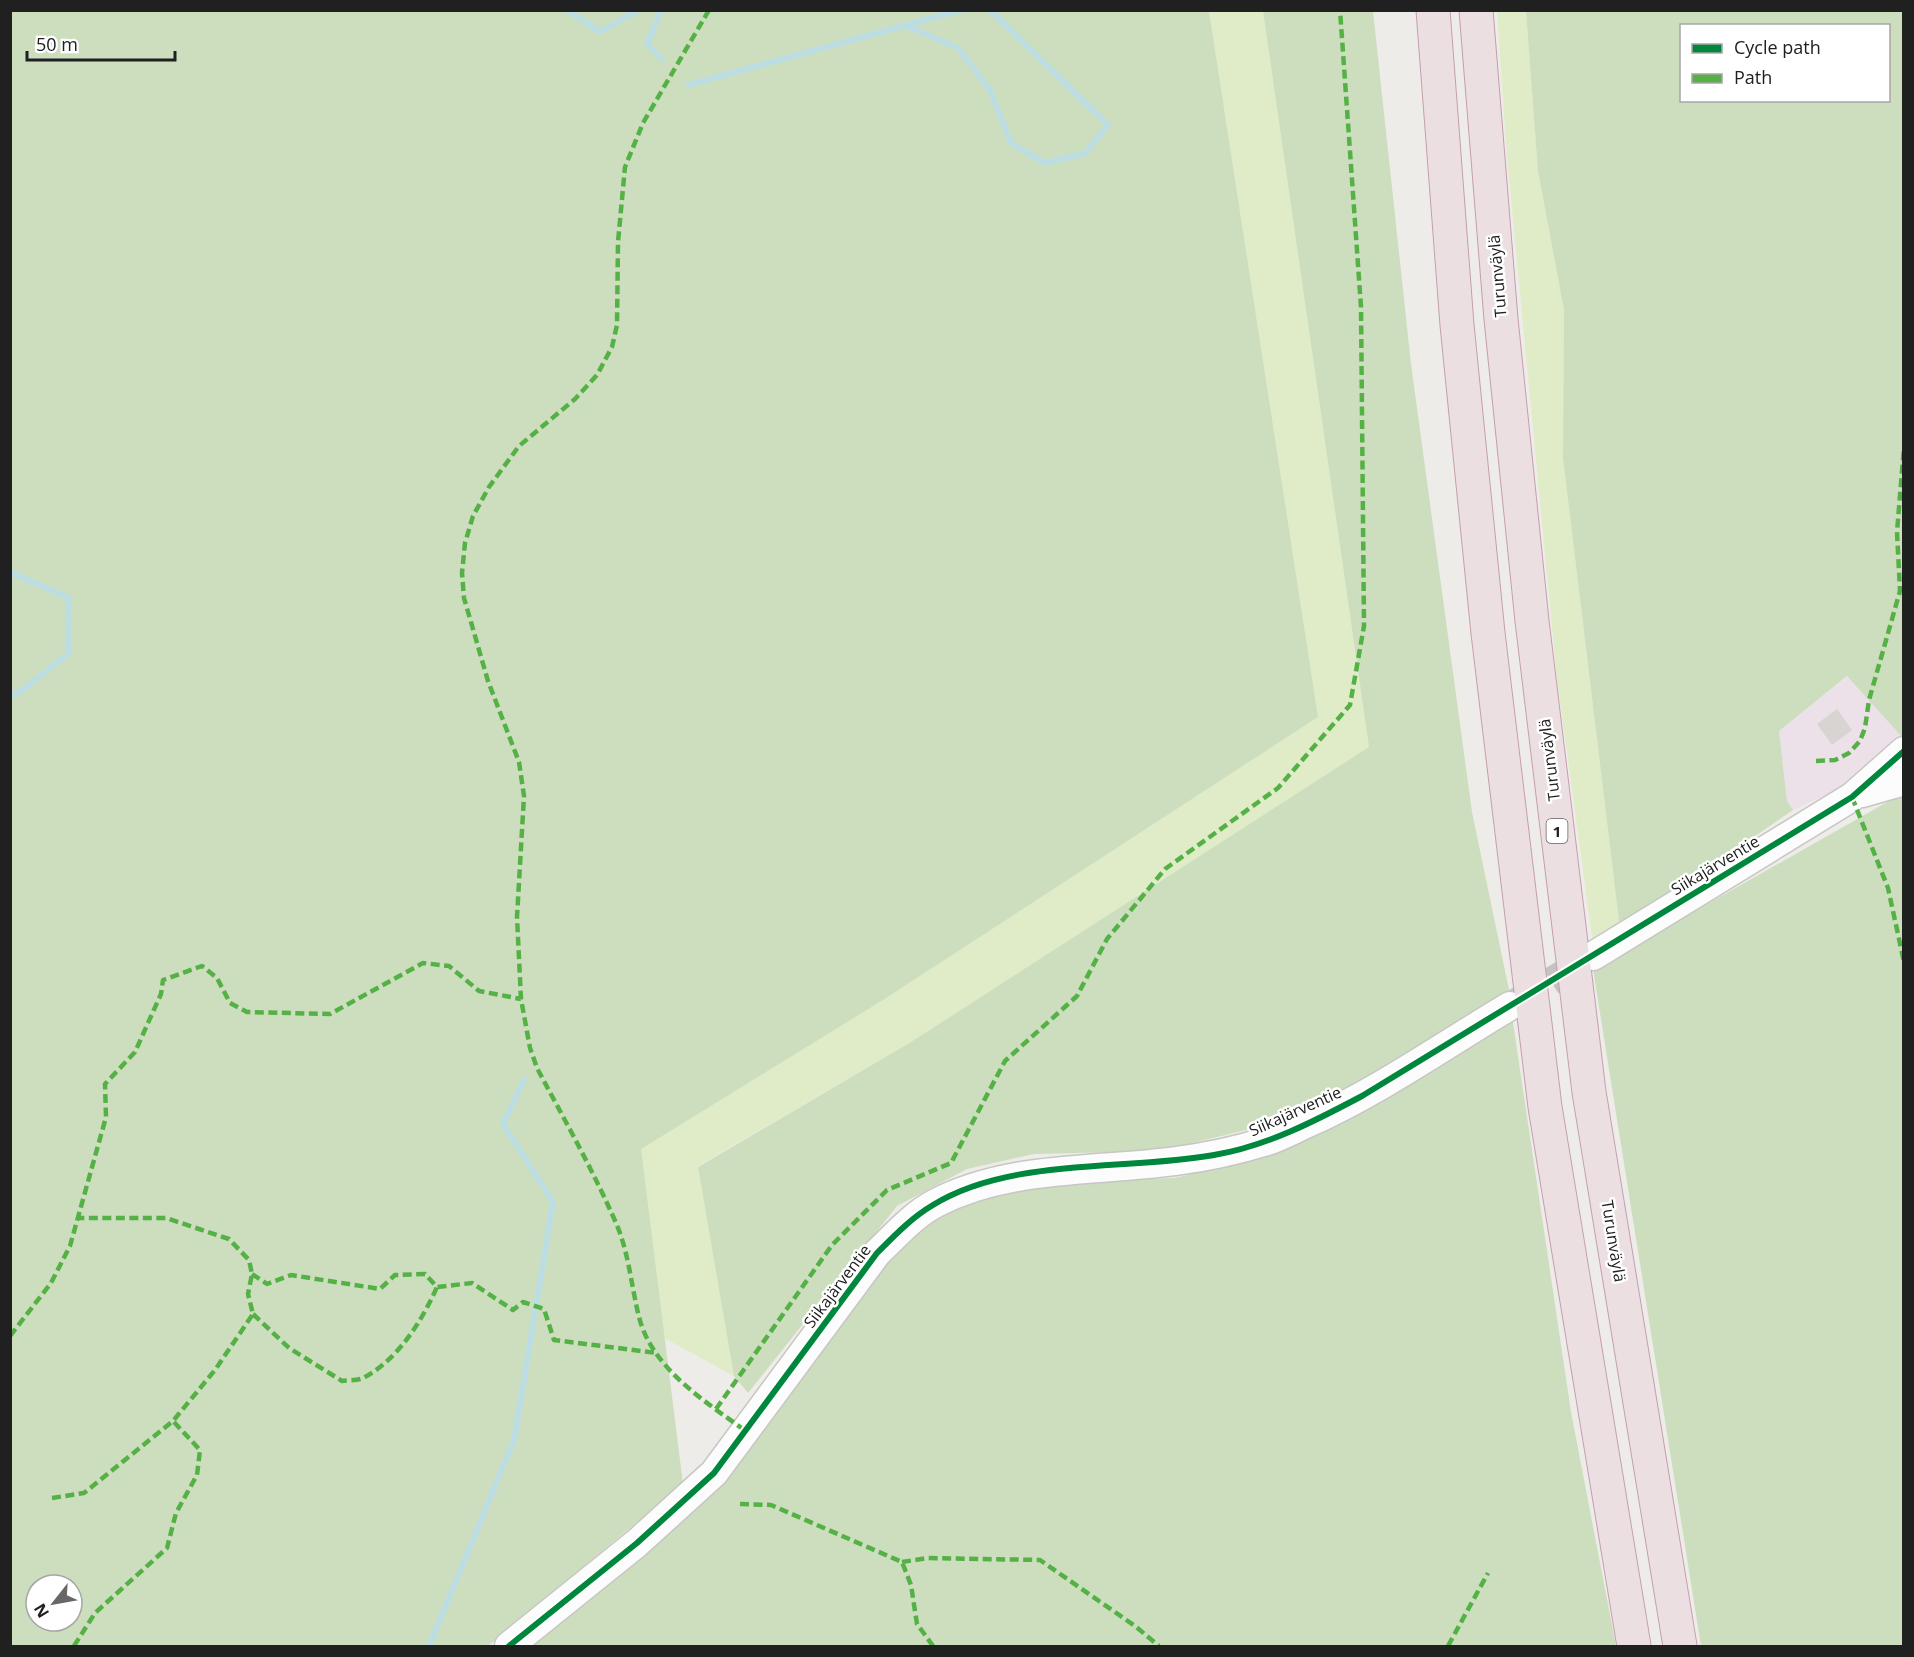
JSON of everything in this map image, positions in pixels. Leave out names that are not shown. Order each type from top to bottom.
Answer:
[{"type":"highway","points":[[1433,10],[1457,325],[1488,633],[1544,1095],[1634,1647]]},
{"type":"highway","name":"Turunväylä","points":[[1476,10],[1501,318],[1532,621],[1588,1080],[1680,1647]]},
{"type":"street","points":[[1852,797],[1904,751]]},
{"type":"street","points":[[1852,797],[1904,781]]},
{"type":"street","name":"Siikajärventie","points":[[1593,956],[1852,797]]},
{"type":"street","name":"Siikajärventie","points":[[509,1647],[637,1543],[714,1473],[877,1253],[909,1221],[934,1204],[967,1189],[995,1181],[1085,1168],[1174,1161],[1216,1155],[1267,1142],[1362,1096],[1510,1006]]},
{"type":"shaded area","points":[[1848,676],[1903,738],[1878,764],[1829,794],[1793,810],[1787,801],[1779,731]]},
{"type":"green space","points":[[11,11],[1209,11],[1318,717],[883,1000],[641,1149],[683,1484],[488,1646],[11,1646]]},
{"type":"green space","points":[[1209,11],[1263,11],[1369,747],[911,1042],[698,1166],[734,1376],[664,1338],[640,1149],[883,1000],[1318,717]]},
{"type":"green space","points":[[1263,11],[1373,11],[1411,364],[1472,812],[1509,990],[1399,1063],[1300,1117],[1159,1151],[1034,1154],[967,1169],[897,1206],[748,1393],[734,1376],[698,1167],[911,1042],[1369,747]]},
{"type":"green space","points":[[1497,11],[1526,11],[1538,171],[1564,310],[1563,458],[1620,929],[1593,944],[1557,679],[1507,157]]},
{"type":"green space","points":[[1526,11],[1903,11],[1903,738],[1847,676],[1779,731],[1787,801],[1793,810],[1620,929],[1563,458],[1564,310],[1538,171]]},
{"type":"green space","points":[[1903,793],[1903,1646],[1701,1646],[1593,969]]},
{"type":"green space","points":[[1512,1016],[1571,1412],[1616,1646],[531,1646],[715,1492],[885,1261],[927,1223],[986,1195],[1058,1182],[1174,1178],[1247,1162],[1354,1116]]},
{"type":"building","points":[[1837,709],[1852,730],[1832,745],[1817,724]]},
{"type":"waterway","points":[[567,10],[600,32],[638,10]]},
{"type":"waterway","points":[[661,10],[647,44],[662,59]]},
{"type":"waterway","points":[[688,85],[961,10]]},
{"type":"waterway","points":[[907,26],[958,48],[990,90],[1011,143],[1044,163],[1085,153],[1108,125],[990,10]]},
{"type":"waterway","points":[[10,572],[69,598],[68,654],[20,692],[10,695]]},
{"type":"waterway","points":[[429,1646],[514,1440],[553,1202],[503,1124],[524,1080]]},
{"type":"tunnel","points":[[1515,1003],[1591,957]]},
{"type":"marked path","points":[[709,10],[643,123],[625,167],[618,242],[617,325],[612,347],[597,375],[575,399],[519,446],[489,487],[473,516],[465,543],[462,573],[464,598],[488,681],[519,762],[524,796],[517,917],[521,999],[530,1048],[537,1068],[588,1164],[616,1223],[624,1246],[639,1317],[646,1336],[656,1353],[682,1383],[747,1432]]},
{"type":"marked path","points":[[716,1409],[832,1245],[887,1190],[951,1163],[1005,1061],[1077,996],[1107,939],[1165,869],[1278,788],[1350,705],[1364,626],[1361,307],[1340,10]]},
{"type":"marked path","points":[[1816,761],[1835,760],[1849,753],[1860,741],[1865,728],[1869,700],[1900,591],[1897,532],[1904,447]]},
{"type":"marked path","points":[[1852,797],[1888,888],[1904,962]]},
{"type":"marked path","points":[[10,1336],[51,1283],[70,1246],[106,1117],[105,1084],[135,1052],[161,994],[163,980],[202,966],[217,978],[230,1003],[247,1012],[330,1014],[423,963],[449,966],[479,991],[521,999]]},
{"type":"marked path","points":[[52,1498],[84,1493],[173,1421],[215,1370],[253,1314],[248,1294],[252,1274],[249,1260],[229,1239],[166,1218],[76,1218]]},
{"type":"marked path","points":[[252,1274],[267,1284],[291,1275],[380,1289],[395,1275],[425,1274],[437,1287],[472,1283],[513,1310],[523,1302],[544,1309],[554,1340],[657,1353]]},
{"type":"marked path","points":[[253,1314],[289,1348],[342,1381],[357,1380],[377,1369],[398,1350],[416,1326],[437,1287]]},
{"type":"marked path","points":[[74,1646],[95,1613],[167,1548],[176,1513],[197,1475],[200,1450],[173,1421]]},
{"type":"marked path","points":[[740,1504],[771,1505],[902,1562],[911,1585],[917,1624],[933,1646]]},
{"type":"marked path","points":[[902,1562],[928,1558],[1040,1560],[1135,1626],[1159,1646]]},
{"type":"marked path","points":[[1448,1646],[1488,1573]]},
{"type":"cycle path","points":[[509,1646],[637,1543],[714,1473],[877,1253],[903,1227],[925,1210],[964,1190],[997,1179],[1069,1168],[1180,1160],[1214,1155],[1253,1146],[1308,1123],[1362,1096],[1852,797],[1904,751]]}]
